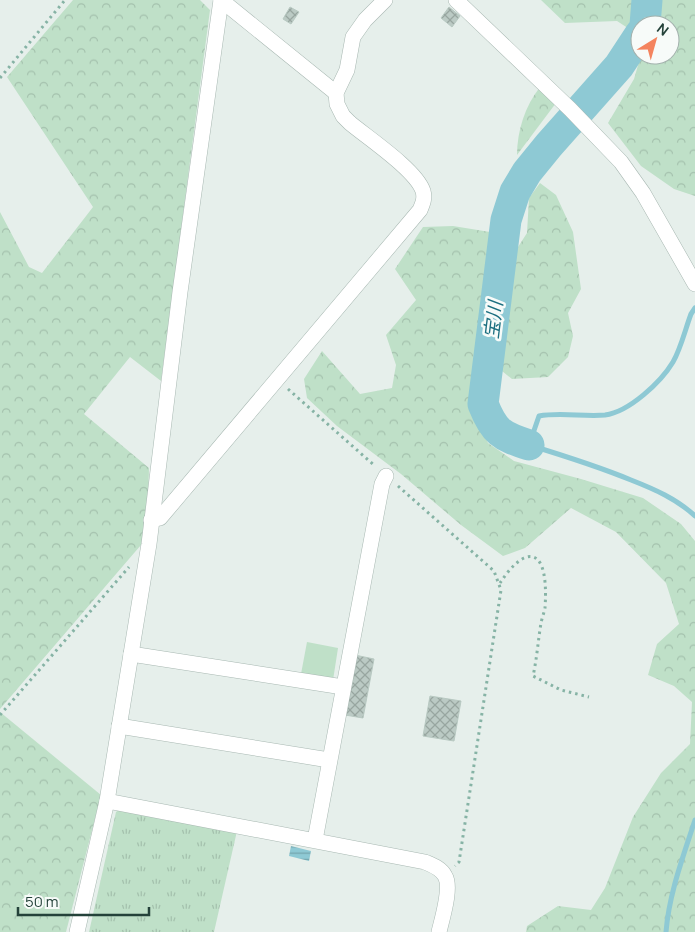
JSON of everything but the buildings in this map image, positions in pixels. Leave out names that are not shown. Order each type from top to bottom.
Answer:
[{"type":"street","points":[[221,0],[336,93]]},
{"type":"street","points":[[77,932],[107,801],[131,654],[151,520],[180,292],[221,0]]},
{"type":"street","points":[[151,520],[160,518],[420,210],[424,199],[422,190],[411,173],[343,116],[337,104],[336,93],[347,70],[354,37],[365,20],[385,0]]},
{"type":"street","points":[[456,0],[570,109],[621,162],[644,193],[695,284]]},
{"type":"street","points":[[315,840],[382,484],[386,476]]},
{"type":"street","points":[[131,654],[343,687]]},
{"type":"street","points":[[119,726],[329,760]]},
{"type":"street","points":[[107,801],[425,862],[437,867],[446,876],[448,887],[439,932]]},
{"type":"path","points":[[0,78],[64,0]]},
{"type":"path","points":[[278,380],[483,560],[494,571],[500,583],[500,604],[459,862],[446,876]]},
{"type":"path","points":[[500,583],[522,559],[530,556],[540,561],[544,580],[544,610],[538,657],[533,676],[561,690],[590,697]]},
{"type":"path","points":[[0,716],[129,566]]},
{"type":"green space","points":[[73,0],[200,0],[210,10],[161,381],[130,357],[84,414],[149,468],[147,538],[0,709],[0,212],[29,267],[42,273],[93,207],[7,77]]},
{"type":"green space","points":[[541,0],[695,0],[695,196],[674,189],[641,166],[608,123],[634,79],[638,65],[680,65],[680,15],[630,15],[630,29],[617,21],[565,23]]},
{"type":"green space","points":[[540,87],[556,103],[517,155],[518,137],[523,119],[530,102]]},
{"type":"green space","points":[[540,183],[556,195],[573,232],[581,289],[568,313],[573,336],[568,357],[548,377],[512,379],[497,367],[475,372],[473,404],[488,443],[514,461],[643,498],[681,524],[695,541],[695,932],[526,932],[527,926],[558,906],[591,910],[605,888],[633,817],[661,773],[690,744],[692,702],[674,686],[648,675],[657,644],[679,624],[666,583],[616,532],[571,508],[525,548],[503,556],[461,525],[401,474],[337,426],[307,398],[304,379],[322,351],[360,394],[392,388],[396,365],[386,335],[416,300],[395,269],[423,227],[453,226],[490,232],[518,247],[527,233],[529,198]]},
{"type":"green space","points":[[307,642],[338,648],[333,680],[301,674]]},
{"type":"green space","points":[[0,712],[101,795],[66,932],[0,932]]},
{"type":"green space","points":[[121,808],[237,831],[214,932],[89,932],[116,812]]},
{"type":"water","points":[[291,846],[311,851],[309,861],[289,856]]},
{"type":"waterway","name":"宝川","points":[[646,15],[647,0]]},
{"type":"waterway","name":"宝川","points":[[529,445],[500,432],[491,421],[483,404],[506,220],[515,192],[527,172],[619,66],[630,49]]},
{"type":"waterway","points":[[695,308],[673,362],[661,378],[644,395],[624,408],[605,415],[555,414],[539,416],[529,445],[648,487],[665,495],[695,516]]},
{"type":"waterway","name":"宝川","points":[[666,932],[673,890],[695,820]]}]
